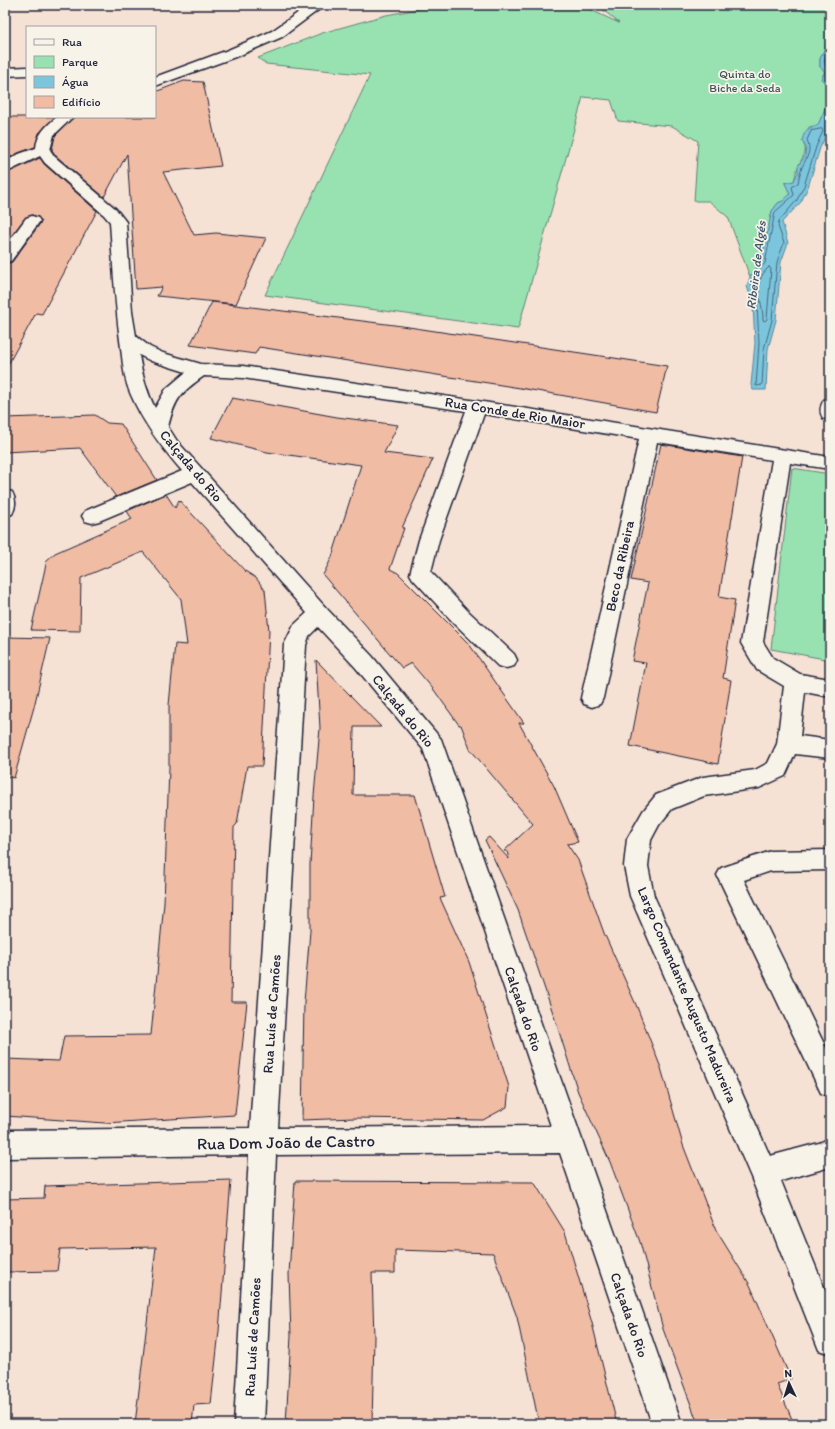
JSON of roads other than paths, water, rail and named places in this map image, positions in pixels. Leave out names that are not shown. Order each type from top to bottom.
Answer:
[{"type":"street","points":[[156,82],[261,42],[277,34],[318,5]]},
{"type":"street","points":[[5,72],[26,71]]},
{"type":"street","points":[[5,168],[24,157],[43,150],[43,143],[46,135],[65,118]]},
{"type":"street","name":"Calçada do Rio","points":[[43,150],[50,160],[106,208],[118,222],[124,312],[133,375],[139,394],[170,445],[320,615],[364,662],[433,745],[667,1424]]},
{"type":"street","points":[[5,258],[32,221]]},
{"type":"street","name":"Rua Conde de Rio Maior","points":[[128,338],[150,354],[200,370],[243,372],[477,407],[830,463]]},
{"type":"street","points":[[159,427],[161,411],[166,401],[185,380],[200,370]]},
{"type":"street","points":[[830,404],[830,414]]},
{"type":"street","points":[[477,407],[430,540],[420,574],[460,616],[506,660]]},
{"type":"street","name":"Beco da Ribeira","points":[[592,698],[649,435]]},
{"type":"street","points":[[782,455],[752,642],[765,664],[794,682],[830,688]]},
{"type":"street","points":[[92,516],[196,473]]},
{"type":"street","points":[[5,498],[5,509]]},
{"type":"street","name":"Rua Luís de Camões","points":[[249,1424],[264,1142],[295,645],[297,634],[305,625],[320,615]]},
{"type":"street","name":"Largo Comandante Augusto Madureira","points":[[794,682],[788,744],[776,769],[759,779],[703,787],[664,802],[651,818],[639,839],[636,866],[642,896],[763,1172],[830,1339]]},
{"type":"street","points":[[788,744],[830,749]]},
{"type":"street","points":[[830,860],[771,861],[729,875],[830,1084]]},
{"type":"street","name":"Rua Dom João de Castro","points":[[5,1144],[568,1139]]},
{"type":"street","points":[[763,1172],[826,1155],[830,1152]]},
{"type":"water","points":[[830,36],[830,88],[821,79],[825,72],[820,67],[820,59]]},
{"type":"water","points":[[830,97],[830,126],[820,148],[808,187],[801,202],[782,222],[788,243],[781,262],[776,320],[768,349],[766,390],[753,390],[751,385],[755,343],[753,305],[747,286],[750,277],[761,262],[772,211],[778,203],[783,201],[790,194],[785,183],[794,181],[798,172],[798,166],[805,156],[806,147],[802,141],[804,134],[809,128],[818,125]]},
{"type":"park label","name":"Quinta do Biche da Seda","points":[[745,81]]},
{"type":"water label","name":"Ribeira de Algés","points":[[756,265]]}]
